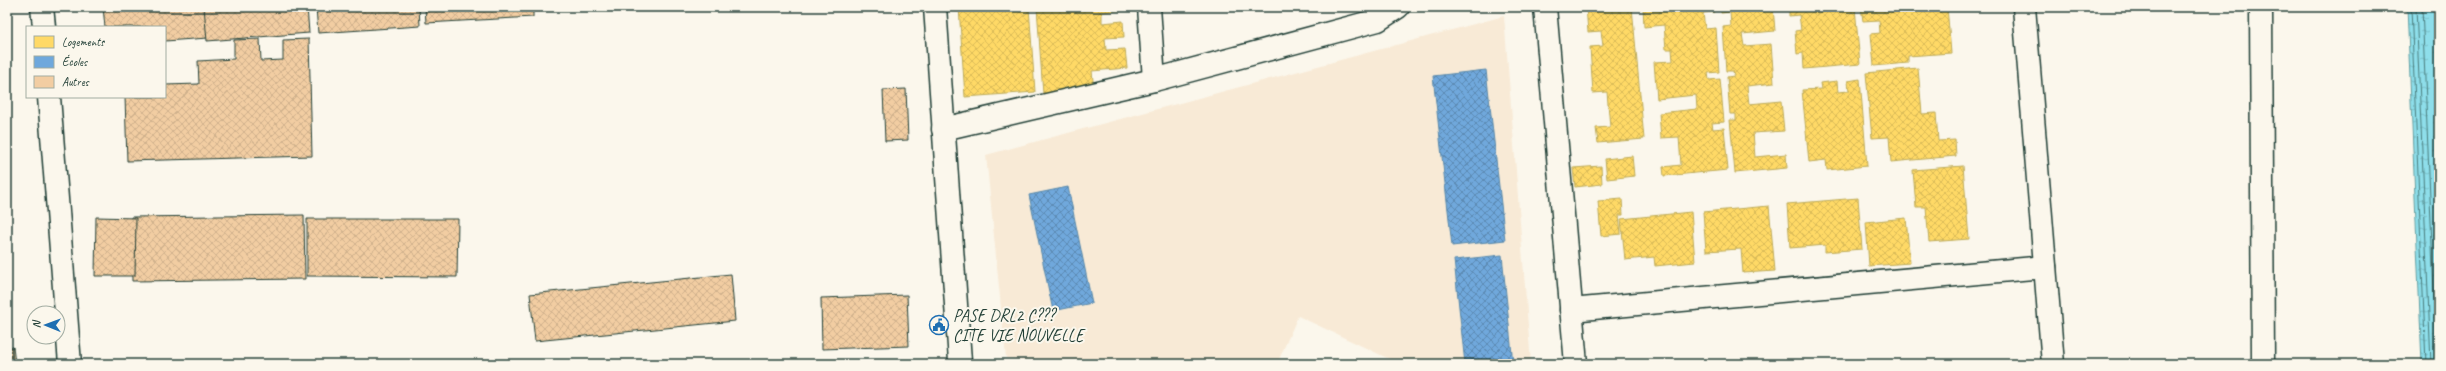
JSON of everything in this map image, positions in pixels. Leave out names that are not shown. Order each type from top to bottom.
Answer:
[{"type":"street","points":[[42,7],[44,26]]},
{"type":"street","points":[[935,7],[960,361]]},
{"type":"street","points":[[1149,7],[1154,80]]},
{"type":"street","points":[[943,129],[1154,80],[1378,20],[1398,7]]},
{"type":"street","points":[[1545,7],[1576,364]]},
{"type":"street","points":[[2024,7],[2053,364]]},
{"type":"street","points":[[2261,7],[2263,364]]},
{"type":"street","points":[[49,98],[70,364]]},
{"type":"street","points":[[1571,310],[2045,268]]},
{"type":"shaded area","points":[[1504,16],[1531,364],[1400,364],[1298,316],[1277,364],[1045,364],[1006,358],[986,155]]},
{"type":"water","points":[[2407,7],[2439,7],[2439,364],[2422,364]]},
{"type":"building: Logements","points":[[959,7],[1029,7],[1035,92],[965,97]]},
{"type":"building: Logements","points":[[1037,7],[1122,7],[1122,10],[1102,12],[1102,23],[1123,21],[1124,37],[1105,38],[1106,50],[1125,49],[1127,68],[1092,71],[1094,90],[1043,94]]},
{"type":"building: Logements","points":[[1586,7],[1632,7],[1644,139],[1598,143],[1596,128],[1610,127],[1607,92],[1593,93],[1590,47],[1603,46],[1601,31],[1588,32]]},
{"type":"building: Logements","points":[[1643,7],[1713,7],[1714,12],[1703,13],[1705,29],[1716,28],[1719,72],[1708,73],[1709,80],[1720,79],[1724,122],[1712,123],[1713,129],[1724,128],[1728,170],[1664,176],[1663,167],[1681,165],[1679,137],[1661,138],[1659,113],[1697,109],[1696,95],[1657,99],[1654,62],[1673,61],[1672,49],[1666,49],[1664,25],[1644,27]]},
{"type":"building: Logements","points":[[1721,7],[1773,7],[1775,31],[1742,34],[1744,46],[1771,44],[1774,83],[1747,86],[1749,104],[1781,101],[1784,131],[1753,133],[1755,157],[1786,154],[1787,168],[1735,173],[1730,120],[1736,120],[1736,114],[1730,114],[1727,77],[1734,76],[1733,71],[1726,71],[1723,27],[1731,26],[1730,12],[1721,13]]},
{"type":"building: Logements","points":[[1789,7],[1855,7],[1860,64],[1804,69],[1803,53],[1797,54],[1795,31],[1801,30],[1799,15],[1789,16]]},
{"type":"building: Logements","points":[[1861,7],[1947,7],[1951,53],[1908,56],[1908,63],[1874,66],[1871,34],[1880,33],[1879,20],[1863,21]]},
{"type":"building: Logements","points":[[1918,68],[1922,114],[1936,113],[1938,141],[1955,140],[1956,156],[1891,162],[1889,137],[1872,138],[1866,73]]},
{"type":"building: Logements","points":[[1860,79],[1867,166],[1827,170],[1826,160],[1809,162],[1802,90],[1821,89],[1820,83],[1837,81],[1838,92],[1849,91],[1848,81]]},
{"type":"building: Logements","points":[[1632,156],[1634,176],[1607,179],[1605,159]]},
{"type":"building: Logements","points":[[1601,166],[1602,184],[1575,187],[1573,168]]},
{"type":"building: Logements","points":[[1963,166],[1969,239],[1929,242],[1926,207],[1916,207],[1913,170]]},
{"type":"building: Logements","points":[[1858,198],[1862,249],[1825,252],[1825,245],[1790,248],[1787,204]]},
{"type":"building: Logements","points":[[1622,199],[1623,215],[1619,215],[1621,234],[1601,236],[1598,201]]},
{"type":"building: Logements","points":[[1769,206],[1775,271],[1743,273],[1741,249],[1706,251],[1703,212]]},
{"type":"building: Logements","points":[[1691,212],[1695,262],[1655,266],[1654,257],[1625,260],[1621,219]]},
{"type":"building: Logements","points":[[1906,218],[1910,263],[1869,266],[1866,222]]},
{"type":"building: Écoles","points":[[1486,70],[1505,240],[1452,246],[1433,76]]},
{"type":"building: Écoles","points":[[1068,187],[1092,303],[1053,311],[1029,195]]},
{"type":"building: Écoles","points":[[1502,255],[1513,364],[1465,364],[1454,260]]},
{"type":"building: Autres","points":[[103,7],[206,7],[208,38],[166,41],[166,26],[105,26]]},
{"type":"building: Autres","points":[[204,7],[307,7],[309,33],[207,41]]},
{"type":"building: Autres","points":[[316,7],[419,7],[420,26],[318,33]]},
{"type":"building: Autres","points":[[425,7],[533,7],[533,17],[426,23]]},
{"type":"building: Autres","points":[[260,39],[261,61],[283,60],[283,40],[309,39],[312,156],[127,161],[125,98],[166,98],[166,85],[199,84],[198,61],[234,59],[234,40]]},
{"type":"building: Autres","points":[[906,89],[908,140],[885,141],[883,90]]},
{"type":"building: Autres","points":[[304,215],[305,279],[132,281],[131,217]]},
{"type":"building: Autres","points":[[96,217],[136,218],[135,276],[95,276]]},
{"type":"building: Autres","points":[[307,219],[458,219],[457,277],[307,276]]},
{"type":"building: Autres","points":[[731,274],[735,321],[535,341],[530,294]]},
{"type":"building: Autres","points":[[907,295],[909,346],[822,349],[821,298]]},
{"type":"building: Autres","points":[[7,347],[13,347],[15,364],[7,364]]},
{"type":"building: Autres","points":[[825,360],[825,364],[758,364],[758,363]]},
{"type":"place","name":"PASE DRL2 C??? CITE VIE NOUVELLE","points":[[939,325]]}]
